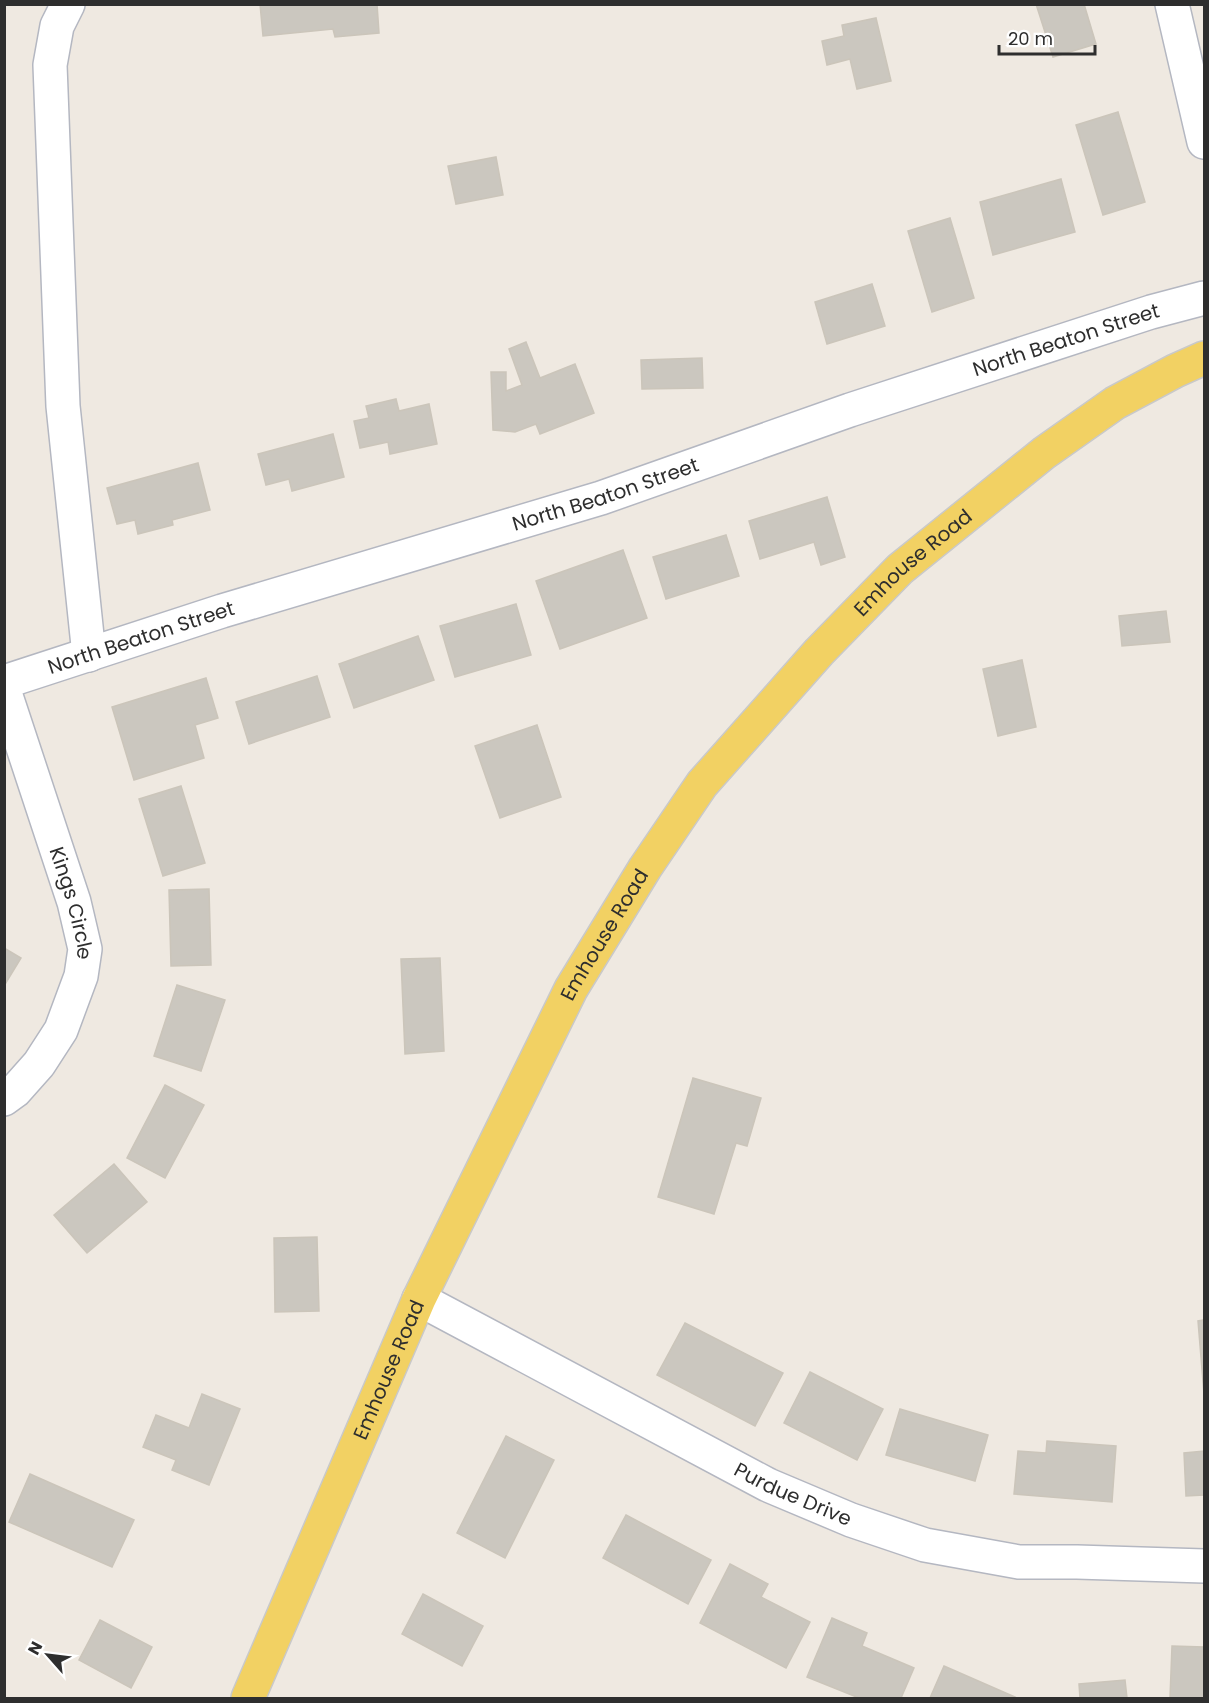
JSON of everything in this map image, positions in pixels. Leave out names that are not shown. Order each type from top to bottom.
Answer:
[{"type":"main road","name":"Emhouse Road","points":[[248,1698],[418,1299],[571,989],[645,868],[702,784],[819,652],[900,569],[1044,453],[1115,403],[1204,358]]},
{"type":"street","points":[[68,4],[57,26],[50,65],[63,406],[88,655]]},
{"type":"street","points":[[1172,4],[1204,142]]},
{"type":"street","name":"North Beaton Street","points":[[4,682],[222,611],[601,498],[850,410],[1151,312],[1204,298]]},
{"type":"street","name":"Kings Circle","points":[[4,690],[74,902],[85,949],[81,976],[61,1030],[39,1064],[15,1091],[4,1099]]},
{"type":"street","name":"Purdue Drive","points":[[418,1299],[768,1485],[851,1520],[925,1545],[1019,1562],[1204,1566]]},
{"type":"building","points":[[260,4],[377,4],[379,33],[335,37],[333,29],[263,36]]},
{"type":"building","points":[[1036,4],[1084,4],[1096,44],[1053,57]]},
{"type":"building","points":[[876,18],[891,81],[857,89],[850,59],[827,65],[822,41],[844,36],[842,25]]},
{"type":"building","points":[[1118,112],[1145,202],[1103,215],[1076,125]]},
{"type":"building","points":[[496,157],[503,195],[456,204],[448,166]]},
{"type":"building","points":[[1061,179],[1075,232],[993,255],[980,202]]},
{"type":"building","points":[[950,218],[974,298],[932,312],[908,231]]},
{"type":"building","points":[[872,284],[885,326],[827,344],[815,302]]},
{"type":"building","points":[[526,342],[540,378],[575,364],[594,413],[540,434],[536,424],[515,432],[493,430],[491,372],[506,372],[506,391],[522,385],[509,349]]},
{"type":"building","points":[[702,358],[703,388],[642,389],[641,360]]},
{"type":"building","points":[[396,399],[399,411],[429,404],[437,444],[390,454],[388,442],[360,448],[354,421],[369,418],[366,406]]},
{"type":"building","points":[[333,434],[344,477],[292,491],[289,479],[266,485],[258,454]]},
{"type":"building","points":[[198,463],[210,510],[172,520],[173,525],[138,534],[135,520],[117,524],[107,488]]},
{"type":"building","points":[[827,497],[845,557],[821,565],[814,542],[760,559],[749,521]]},
{"type":"building","points":[[726,535],[739,576],[666,599],[653,557]]},
{"type":"building","points":[[623,550],[647,618],[560,649],[536,581]]},
{"type":"building","points":[[516,604],[531,655],[455,677],[440,626]]},
{"type":"building","points":[[1166,611],[1170,642],[1122,646],[1119,616]]},
{"type":"building","points":[[418,636],[434,680],[354,708],[339,664]]},
{"type":"building","points":[[1022,660],[1036,727],[998,736],[983,669]]},
{"type":"building","points":[[317,676],[330,717],[249,744],[236,702]]},
{"type":"building","points":[[206,678],[218,718],[195,725],[204,758],[134,780],[112,707]]},
{"type":"building","points":[[537,725],[561,797],[500,818],[475,746]]},
{"type":"building","points":[[181,786],[205,863],[163,876],[139,799]]},
{"type":"building","points":[[209,889],[211,965],[171,966],[169,890]]},
{"type":"building","points":[[4,948],[21,958],[4,986]]},
{"type":"building","points":[[440,958],[444,1051],[405,1054],[401,959]]},
{"type":"building","points":[[177,985],[225,1000],[201,1071],[154,1056]]},
{"type":"building","points":[[693,1078],[761,1098],[747,1146],[736,1143],[714,1214],[658,1197]]},
{"type":"building","points":[[165,1085],[204,1105],[165,1178],[127,1158]]},
{"type":"building","points":[[114,1164],[147,1202],[87,1253],[54,1215]]},
{"type":"building","points":[[317,1237],[319,1311],[275,1312],[274,1238]]},
{"type":"building","points":[[1204,1320],[1204,1394],[1198,1321]]},
{"type":"building","points":[[685,1323],[783,1373],[755,1426],[657,1375]]},
{"type":"building","points":[[810,1372],[883,1409],[857,1460],[784,1423]]},
{"type":"building","points":[[202,1394],[240,1409],[209,1485],[172,1470],[176,1460],[143,1447],[156,1415],[189,1428]]},
{"type":"building","points":[[900,1409],[988,1435],[975,1481],[886,1455]]},
{"type":"building","points":[[506,1436],[554,1460],[505,1558],[457,1533]]},
{"type":"building","points":[[1047,1441],[1116,1446],[1112,1502],[1014,1494],[1018,1451],[1046,1453]]},
{"type":"building","points":[[1204,1451],[1204,1495],[1186,1496],[1184,1453]]},
{"type":"building","points":[[30,1474],[134,1520],[112,1567],[9,1522]]},
{"type":"building","points":[[626,1515],[711,1560],[688,1604],[603,1558]]},
{"type":"building","points":[[730,1564],[768,1584],[761,1597],[810,1622],[786,1668],[700,1623]]},
{"type":"building","points":[[423,1594],[483,1626],[462,1666],[402,1634]]},
{"type":"building","points":[[832,1618],[867,1633],[862,1646],[914,1668],[901,1698],[859,1698],[807,1677]]},
{"type":"building","points":[[100,1620],[152,1647],[131,1688],[79,1660]]},
{"type":"building","points":[[1172,1646],[1204,1647],[1204,1698],[1170,1698]]},
{"type":"building","points":[[944,1666],[1015,1697],[930,1698]]},
{"type":"building","points":[[1125,1680],[1127,1698],[1080,1698],[1079,1684]]}]
